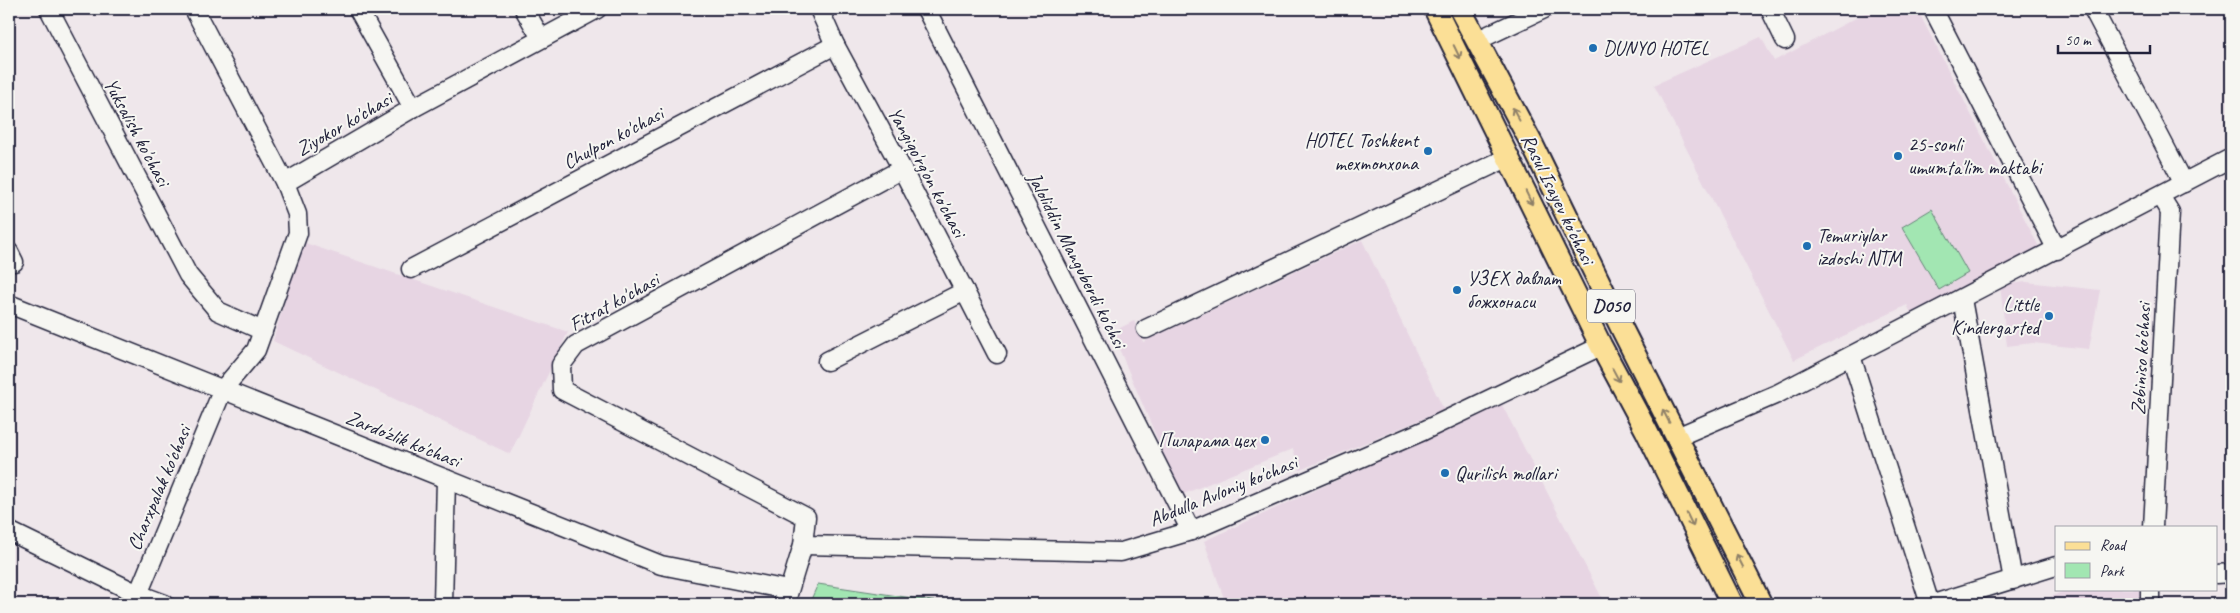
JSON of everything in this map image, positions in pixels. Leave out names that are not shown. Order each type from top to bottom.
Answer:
[{"type":"main road","name":"Rasul Isayev ko'chasi","points":[[1435,9],[1601,346],[1646,430],[1732,604]]},
{"type":"main road","name":"Rasul Isayev ko'chasi","points":[[1460,9],[1533,146],[1762,604]]},
{"type":"main road","points":[[1509,157],[1533,146]]},
{"type":"street","name":"Yuksalish ko'chasi","points":[[49,9],[188,275],[218,311],[263,331]]},
{"type":"street","name":"Ziyokor ko'chasi","points":[[194,9],[285,183],[413,108],[597,9]]},
{"type":"street","points":[[358,9],[413,108]]},
{"type":"street","points":[[524,9],[541,38]]},
{"type":"street","name":"Yangiqo'rg'on ko'chasi","points":[[819,9],[835,45],[902,169],[997,354]]},
{"type":"street","name":"Jaloliddin Manguberdi ko'chsi","points":[[926,9],[1192,531]]},
{"type":"street","points":[[1476,41],[1544,9]]},
{"type":"street","points":[[1770,9],[1785,40]]},
{"type":"street","points":[[1933,9],[2057,250]]},
{"type":"street","points":[[2093,9],[2184,183]]},
{"type":"street","name":"Chulpon ko'chasi","points":[[411,269],[835,45]]},
{"type":"street","points":[[1146,329],[1509,157]]},
{"type":"street","points":[[1677,437],[1777,394],[2231,158]]},
{"type":"street","name":"Fitrat ko'chasi","points":[[803,545],[806,517],[562,390],[561,365],[576,346],[902,169]]},
{"type":"street","name":"Charxpalak ko'chasi","points":[[136,599],[223,389],[256,350],[263,331],[298,233],[297,214],[285,183]]},
{"type":"street","name":"Zebiniso ko'chasi","points":[[2153,526],[2170,212],[2160,196]]},
{"type":"street","points":[[827,361],[965,291]]},
{"type":"street","points":[[1962,299],[2013,580]]},
{"type":"street","name":"Zardo'zlik ko'chasi","points":[[9,304],[661,565],[786,597]]},
{"type":"street","name":"Abdulla Avloniy ko'chasi","points":[[803,545],[1120,552],[1192,531],[1423,431],[1601,346]]},
{"type":"street","points":[[1851,356],[1932,604],[2055,566]]},
{"type":"street","points":[[443,604],[446,479]]},
{"type":"street","points":[[9,531],[136,599],[165,604]]},
{"type":"street","points":[[786,597],[803,545]]},
{"type":"street","points":[[2218,574],[2231,573]]},
{"type":"street","points":[[2150,590],[2150,604]]},
{"type":"shaded area","points":[[1873,9],[1917,9],[2039,247],[1911,313],[1907,305],[1794,360],[1654,85],[1761,37],[1774,61]]},
{"type":"shaded area","points":[[1362,240],[1444,410],[1300,470],[1293,449],[1181,495],[1112,332],[1134,321],[1143,342]]},
{"type":"shaded area","points":[[302,242],[568,332],[510,454],[273,341]]},
{"type":"shaded area","name":"Little Kindergarted","points":[[2026,282],[2100,290],[2089,349],[2033,343],[2007,346],[2000,285]]},
{"type":"shaded area","name":"Qurilish mollari","points":[[1502,405],[1605,604],[1226,604],[1204,541]]},
{"type":"shaded area","points":[[2065,590],[2144,590],[2143,604],[2038,604]]},
{"type":"green space","points":[[1932,209],[1968,273],[1939,290],[1902,227]]},
{"type":"green space","points":[[818,584],[932,601],[1071,604],[809,604]]},
{"type":"place","name":"DUNYO HOTEL","points":[[1593,48]]},
{"type":"place","name":"HOTEL Toshkent mexmonxona","points":[[1428,151]]},
{"type":"place","name":"25-sonli umumta'lim maktabi","points":[[1898,156]]},
{"type":"place","name":"Temuriylar izdoshi NTM","points":[[1807,246]]},
{"type":"place","name":"УЗЕХ давлат божхонаси","points":[[1457,290]]},
{"type":"place","name":"Little Kindergarted","points":[[2049,316]]},
{"type":"place","name":"Пиларама цех","points":[[1265,440]]},
{"type":"place","name":"Qurilish mollari","points":[[1445,473]]}]
